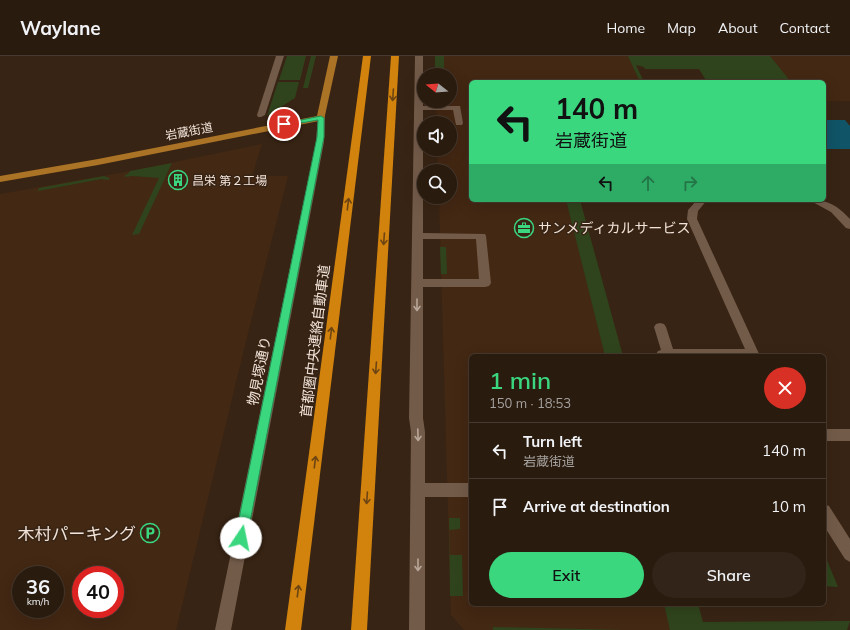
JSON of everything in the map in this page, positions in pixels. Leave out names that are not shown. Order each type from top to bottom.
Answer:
[{"type":"highway","name":"首都圏中央連絡自動車道","points":[[293,630],[366,56]]},
{"type":"highway","points":[[359,630],[395,56]]},
{"type":"main road","points":[[321,118],[334,56]]},
{"type":"main road","name":"岩蔵街道","points":[[0,179],[98,162],[321,118]]},
{"type":"street","points":[[260,115],[280,56]]},
{"type":"street","points":[[419,56],[419,68]]},
{"type":"street","points":[[417,630],[418,432],[416,418],[418,108]]},
{"type":"street","points":[[457,108],[459,123]]},
{"type":"street","name":"物見塚通り","points":[[223,630],[320,142],[321,118]]},
{"type":"street","points":[[700,202],[693,210],[692,219],[753,354]]},
{"type":"street","points":[[818,202],[834,210],[850,226]]},
{"type":"street","points":[[417,236],[481,236],[485,283],[417,283]]},
{"type":"street","points":[[660,327],[666,354]]},
{"type":"street","points":[[826,435],[850,435]]},
{"type":"street","points":[[418,490],[469,490]]},
{"type":"street","points":[[826,515],[829,522],[844,540],[850,554]]},
{"type":"shaded area","points":[[435,56],[850,56],[850,101],[826,101],[826,80],[717,80],[708,65],[636,65],[643,80],[469,80],[469,202],[566,202],[604,354],[469,354],[469,606],[667,606],[673,630],[464,630],[451,615],[439,204],[457,204],[457,164],[438,164],[437,156],[457,156],[457,116],[437,116],[436,108],[457,108],[457,68],[435,68]]},
{"type":"shaded area","points":[[262,144],[252,176],[288,176],[246,341],[176,630],[0,630],[0,194],[131,171]]},
{"type":"green space","points":[[287,56],[306,56],[300,80],[279,80]]},
{"type":"green space","points":[[311,56],[316,56],[308,88],[303,88]]},
{"type":"green space","points":[[435,56],[444,56],[444,68],[435,68]]},
{"type":"green space","points":[[628,56],[770,56],[789,80],[706,80],[699,69],[645,69],[644,67],[636,65],[643,80],[639,80]]},
{"type":"green space","points":[[278,82],[299,82],[295,98],[267,116]]},
{"type":"green space","points":[[172,163],[139,234],[132,235],[159,178],[132,176],[125,177],[125,175],[130,171]]},
{"type":"green space","points":[[104,176],[109,178],[109,180],[101,179],[38,191],[39,188]]},
{"type":"green space","points":[[566,202],[581,202],[622,354],[604,354]]},
{"type":"green space","points":[[440,247],[446,247],[447,274],[441,274]]},
{"type":"green space","points":[[449,518],[460,518],[460,529],[449,530]]},
{"type":"green space","points":[[449,555],[462,555],[463,596],[450,596]]},
{"type":"green space","points":[[826,558],[838,587],[826,586]]},
{"type":"green space","points":[[664,606],[699,606],[703,622],[850,621],[847,630],[670,630]]},
{"type":"green space","points":[[493,627],[626,630],[493,630]]},
{"type":"water","points":[[826,120],[845,120],[850,126],[850,149],[826,149]]},
{"type":"place","name":"昌栄 第２工場","points":[[178,180]]},
{"type":"place","name":"サンメディカルサービス","points":[[524,228]]},
{"type":"place","name":"木村パーキング","points":[[150,533]]},
{"type":"route","points":[[241,538],[321,137],[321,118],[284,124]]}]
